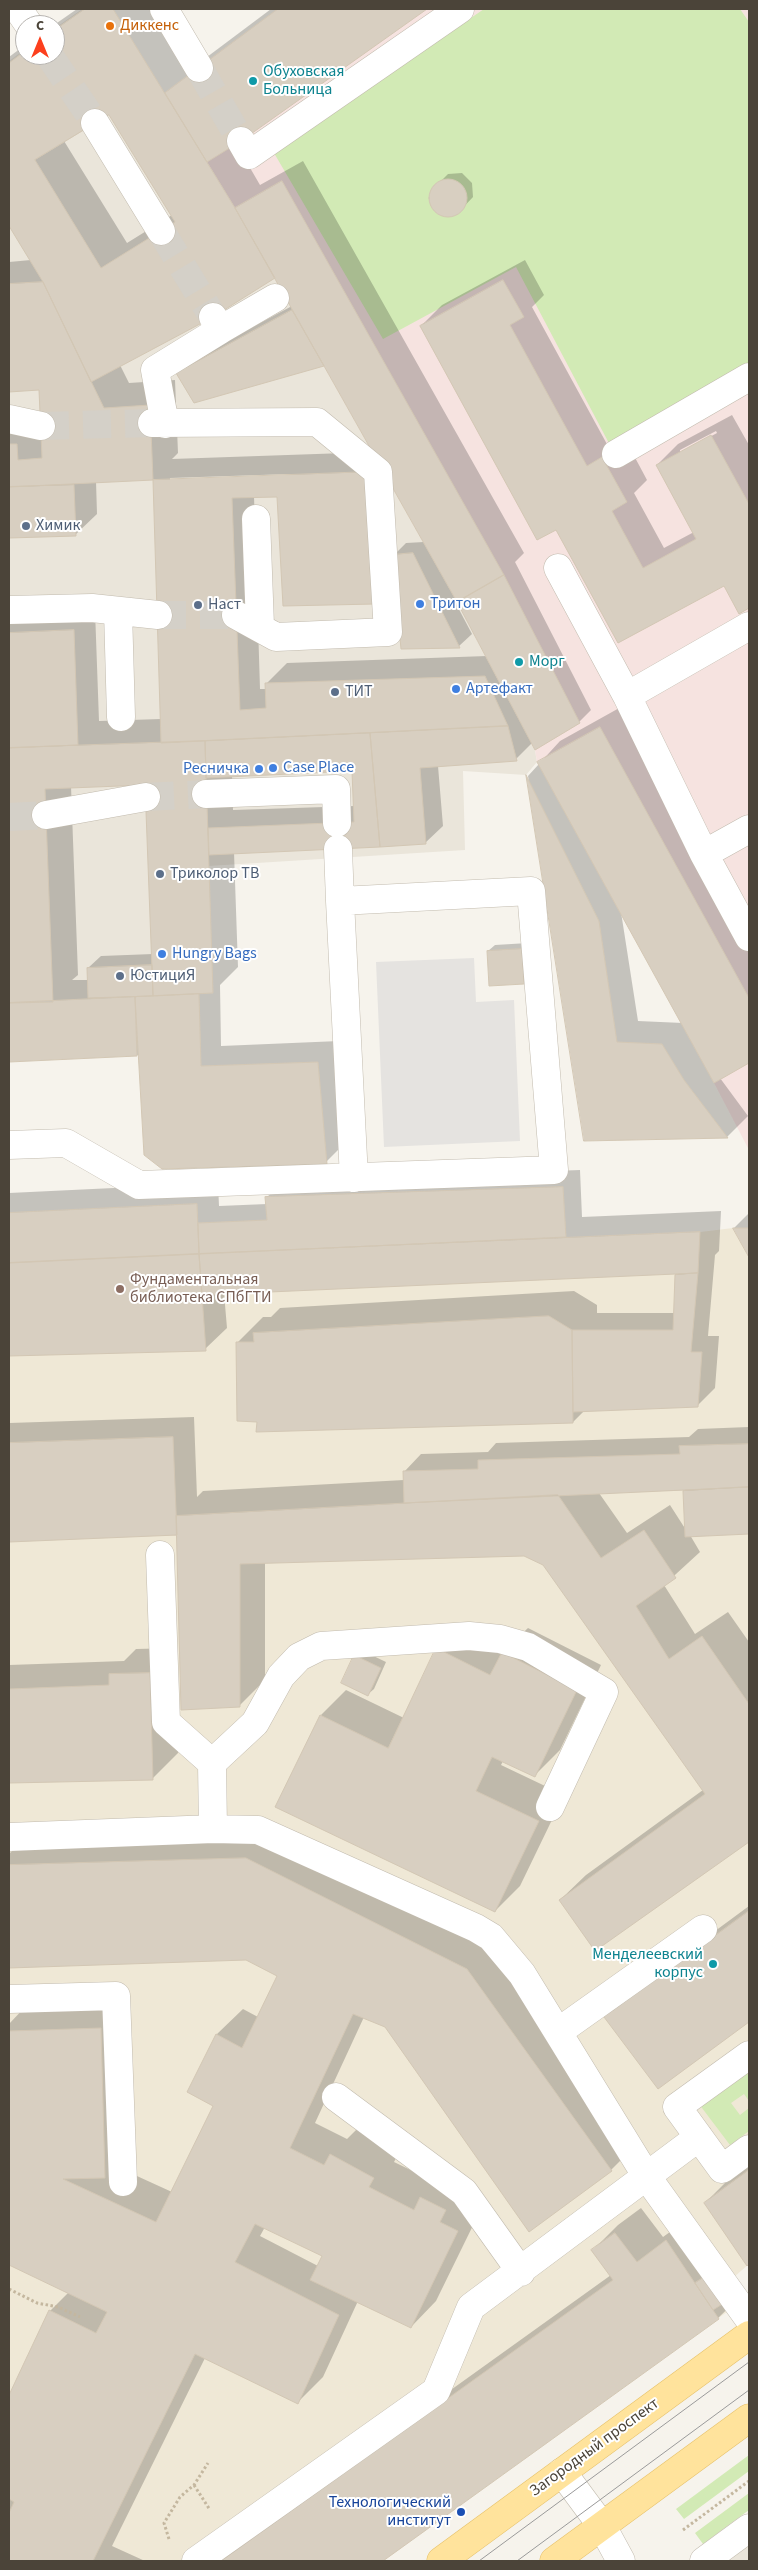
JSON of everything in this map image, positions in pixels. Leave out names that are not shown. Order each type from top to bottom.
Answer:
[{"type":"main road","name":"Загородный проспект","points":[[442,2561],[749,2335]]},
{"type":"main road","points":[[554,2561],[749,2418]]},
{"type":"street","points":[[164,9],[199,68]]},
{"type":"street","points":[[241,141],[249,155],[460,9]]},
{"type":"street","points":[[95,123],[160,231]]},
{"type":"street","points":[[256,519],[248,620],[276,637],[388,632],[378,472],[317,422],[158,424],[155,370],[216,324],[275,298]]},
{"type":"street","points":[[616,454],[749,376]]},
{"type":"street","points":[[9,419],[41,426]]},
{"type":"street","points":[[558,568],[627,696],[704,854],[749,937]]},
{"type":"street","points":[[9,610],[92,608],[158,615]]},
{"type":"street","points":[[118,611],[121,717]]},
{"type":"street","points":[[627,696],[749,626]]},
{"type":"street","points":[[206,794],[336,789],[354,1178]]},
{"type":"street","points":[[46,815],[146,797]]},
{"type":"street","points":[[704,854],[749,829]]},
{"type":"street","points":[[9,1145],[66,1143],[139,1185],[554,1170],[531,891],[340,901]]},
{"type":"street","points":[[160,1555],[166,1722],[212,1763],[213,1829]]},
{"type":"street","points":[[212,1763],[255,1723],[281,1676],[300,1657],[321,1646],[468,1636],[500,1639],[528,1647],[604,1692],[550,1806]]},
{"type":"street","points":[[9,1837],[213,1829],[258,1830],[476,1928],[491,1937],[522,1974],[647,2177],[749,2320]]},
{"type":"street","points":[[558,2032],[703,1929]]},
{"type":"street","points":[[9,1999],[116,1996],[123,2182]]},
{"type":"street","points":[[749,2055],[677,2107],[722,2169],[749,2149]]},
{"type":"street","points":[[336,2097],[464,2192],[521,2272]]},
{"type":"street","points":[[196,2561],[436,2391],[472,2307],[699,2137]]},
{"type":"street","points":[[562,2472],[602,2526],[621,2561]]},
{"type":"street","points":[[704,2561],[749,2528]]},
{"type":"path","points":[[9,2288],[37,2303],[58,2306],[80,2317]]},
{"type":"path","points":[[170,2542],[164,2523],[180,2497],[194,2485],[208,2464]]},
{"type":"path","points":[[683,2530],[749,2481]]},
{"type":"shaded area","points":[[82,9],[113,9],[235,208],[457,602],[535,750],[537,762],[526,775],[463,771],[465,850],[209,866],[213,993],[9,1003],[9,61],[15,56],[15,65],[65,65],[65,21]]},
{"type":"shaded area","points":[[278,9],[749,9],[749,1150],[537,762],[535,750],[457,602],[235,208],[165,93]]},
{"type":"shaded area","points":[[474,958],[476,1002],[514,1000],[520,1141],[384,1147],[376,962]]},
{"type":"shaded area","points":[[749,1228],[749,2264],[734,2277],[749,2296],[383,2561],[9,2561],[9,1263],[700,1232]]},
{"type":"shaded area","points":[[749,2542],[749,2561],[722,2561]]},
{"type":"green space","points":[[484,9],[740,9],[749,22],[749,368],[612,449],[516,267],[383,339],[274,153]]},
{"type":"green space","points":[[749,2068],[749,2101],[744,2094],[731,2103],[740,2115],[749,2108],[749,2131],[730,2145],[699,2104]]},
{"type":"green space","points":[[749,2455],[749,2471],[684,2519],[676,2509]]},
{"type":"green space","points":[[749,2493],[749,2510],[703,2544],[695,2533]]},
{"type":"building","points":[[85,9],[113,9],[235,208],[275,278],[213,317],[91,382],[43,282],[9,226],[9,63],[15,58],[15,65],[65,65],[65,23]],"holes":[[[109,115],[175,222],[101,268],[35,160]]]},
{"type":"building","name":"Обуховская Больница","points":[[278,9],[427,9],[241,141],[207,162],[165,93]]},
{"type":"building","points":[[448,179],[455,180],[461,185],[466,191],[466,205],[461,211],[455,216],[448,217],[441,216],[435,211],[430,205],[429,198],[430,191],[435,185],[441,180]]},
{"type":"building","points":[[282,181],[504,575],[457,602],[235,208]]},
{"type":"building","points":[[503,280],[524,317],[510,325],[587,466],[602,457],[627,502],[612,511],[643,568],[696,539],[656,465],[711,435],[749,504],[749,608],[739,614],[724,586],[618,643],[556,530],[537,540],[420,326]]},
{"type":"building","points":[[43,282],[104,408],[150,405],[153,480],[9,487],[9,444],[17,444],[18,460],[42,458],[39,390],[9,392],[9,284]]},
{"type":"building","points":[[292,310],[324,366],[194,403],[176,373]]},
{"type":"building","points":[[369,472],[375,604],[283,606],[277,497],[232,498],[240,710],[266,708],[265,683],[485,676],[508,726],[161,743],[153,480]]},
{"type":"building","points":[[74,485],[76,536],[9,538],[9,487]]},
{"type":"building","points":[[413,553],[460,648],[401,649],[392,555]]},
{"type":"building","name":"Морг","points":[[504,575],[580,723],[535,750],[457,602]]},
{"type":"building","points":[[74,630],[78,745],[9,748],[9,633]]},
{"type":"building","points":[[508,726],[517,761],[420,768],[426,844],[380,847],[370,733]]},
{"type":"building","points":[[600,727],[749,998],[749,1063],[714,1083],[537,762]]},
{"type":"building","points":[[370,733],[380,847],[209,855],[208,828],[354,822],[352,771],[206,778],[205,741]]},
{"type":"building","points":[[205,741],[213,993],[153,996],[145,785],[45,789],[53,1002],[9,1003],[9,748]]},
{"type":"building","points":[[526,775],[599,921],[617,1042],[662,1044],[684,1080],[728,1138],[584,1141]]},
{"type":"building","points":[[522,949],[524,984],[489,986],[487,951]]},
{"type":"building","points":[[152,965],[153,996],[88,998],[87,968]]},
{"type":"building","points":[[199,994],[201,1066],[318,1062],[327,1164],[162,1169],[144,1155],[135,997]]},
{"type":"building","points":[[135,997],[137,1056],[9,1062],[9,1003]]},
{"type":"building","points":[[563,1187],[566,1237],[199,1254],[198,1223],[267,1220],[265,1197]]},
{"type":"building","points":[[197,1204],[199,1254],[9,1263],[9,1213]]},
{"type":"building","points":[[733,1228],[749,1228],[749,1257]]},
{"type":"building","points":[[700,1232],[698,1273],[202,1295],[199,1254]]},
{"type":"building","points":[[199,1254],[206,1351],[9,1356],[9,1263]]},
{"type":"building","points":[[698,1273],[691,1352],[702,1352],[698,1407],[573,1412],[572,1330],[673,1330],[675,1275]]},
{"type":"building","points":[[549,1316],[572,1330],[573,1423],[256,1432],[257,1422],[237,1421],[236,1342],[254,1342],[253,1333]]},
{"type":"building","points":[[173,1437],[177,1535],[9,1542],[9,1443]]},
{"type":"building","points":[[749,1444],[749,1487],[404,1503],[403,1471],[478,1469],[478,1460],[680,1454],[679,1446]]},
{"type":"building","points":[[749,1487],[749,1534],[685,1537],[683,1491]]},
{"type":"building","points":[[558,1495],[601,1558],[644,1530],[676,1578],[636,1606],[669,1659],[702,1636],[749,1704],[749,1842],[595,1951],[559,1900],[705,1794],[543,1565],[524,1556],[240,1564],[240,1707],[181,1710],[176,1516]]},
{"type":"building","points":[[436,1648],[490,1675],[502,1652],[577,1690],[535,1777],[492,1757],[476,1791],[539,1821],[495,1912],[275,1807],[320,1715],[388,1748]]},
{"type":"building","points":[[354,1655],[381,1668],[368,1696],[341,1683]]},
{"type":"building","points":[[150,1673],[153,1780],[9,1783],[9,1689],[109,1685],[109,1674]]},
{"type":"building","points":[[246,1858],[467,1969],[612,2171],[529,2232],[385,2027],[353,2014],[290,2148],[324,2165],[330,2154],[374,2178],[369,2187],[414,2210],[420,2197],[446,2210],[440,2222],[458,2231],[411,2328],[310,2280],[322,2256],[255,2224],[235,2262],[339,2315],[298,2404],[195,2354],[93,2561],[9,2561],[9,2513],[14,2502],[9,2499],[9,2395],[49,2310],[96,2333],[107,2312],[9,2265],[9,2031],[101,2028],[105,2178],[63,2179],[156,2222],[213,2106],[187,2092],[216,2034],[242,2048],[277,1976],[246,1960],[9,1968],[9,1865]]},
{"type":"building","name":"Менделеевский корпус","points":[[749,1911],[749,2022],[658,2089],[604,2017]]},
{"type":"building","points":[[749,2170],[749,2264],[747,2266],[704,2203]]},
{"type":"building","points":[[615,2233],[637,2262],[666,2240],[719,2319],[383,2561],[221,2561],[613,2280],[591,2250]]},
{"type":"building","points":[[706,2276],[724,2303],[713,2310],[695,2283]]},
{"type":"tunnel","points":[[56,65],[95,123]]},
{"type":"tunnel","points":[[199,68],[241,141]]},
{"type":"tunnel","points":[[161,231],[213,317]]},
{"type":"tunnel","points":[[41,426],[152,423]]},
{"type":"tunnel","points":[[158,615],[236,615]]},
{"type":"tunnel","points":[[146,797],[206,794]]},
{"type":"tunnel","points":[[9,817],[46,815]]},
{"type":"tram line","points":[[479,2561],[749,2362]]},
{"type":"tram line","points":[[517,2561],[749,2390]]},
{"type":"place","name":"Диккенс","points":[[110,26]]},
{"type":"place","name":"Обуховская Больница","points":[[253,81]]},
{"type":"place","name":"Химик","points":[[26,526]]},
{"type":"place","name":"Тритон","points":[[420,604]]},
{"type":"place","name":"Наст","points":[[198,605]]},
{"type":"place","name":"Морг","points":[[519,662]]},
{"type":"place","name":"Артефакт","points":[[456,689]]},
{"type":"place","name":"ТИТ","points":[[335,692]]},
{"type":"place","name":"Case Place","points":[[273,768]]},
{"type":"place","name":"Ресничка","points":[[259,769]]},
{"type":"place","name":"Триколор ТВ","points":[[160,874]]},
{"type":"place","name":"Hungry Bags","points":[[162,954]]},
{"type":"place","name":"ЮстициЯ","points":[[120,976]]},
{"type":"place","name":"Фундаментальная библиотека СПбГТИ","points":[[120,1289]]},
{"type":"place","name":"Менделеевский корпус","points":[[713,1964]]},
{"type":"place","name":"Технологический институт","points":[[461,2512]]}]
